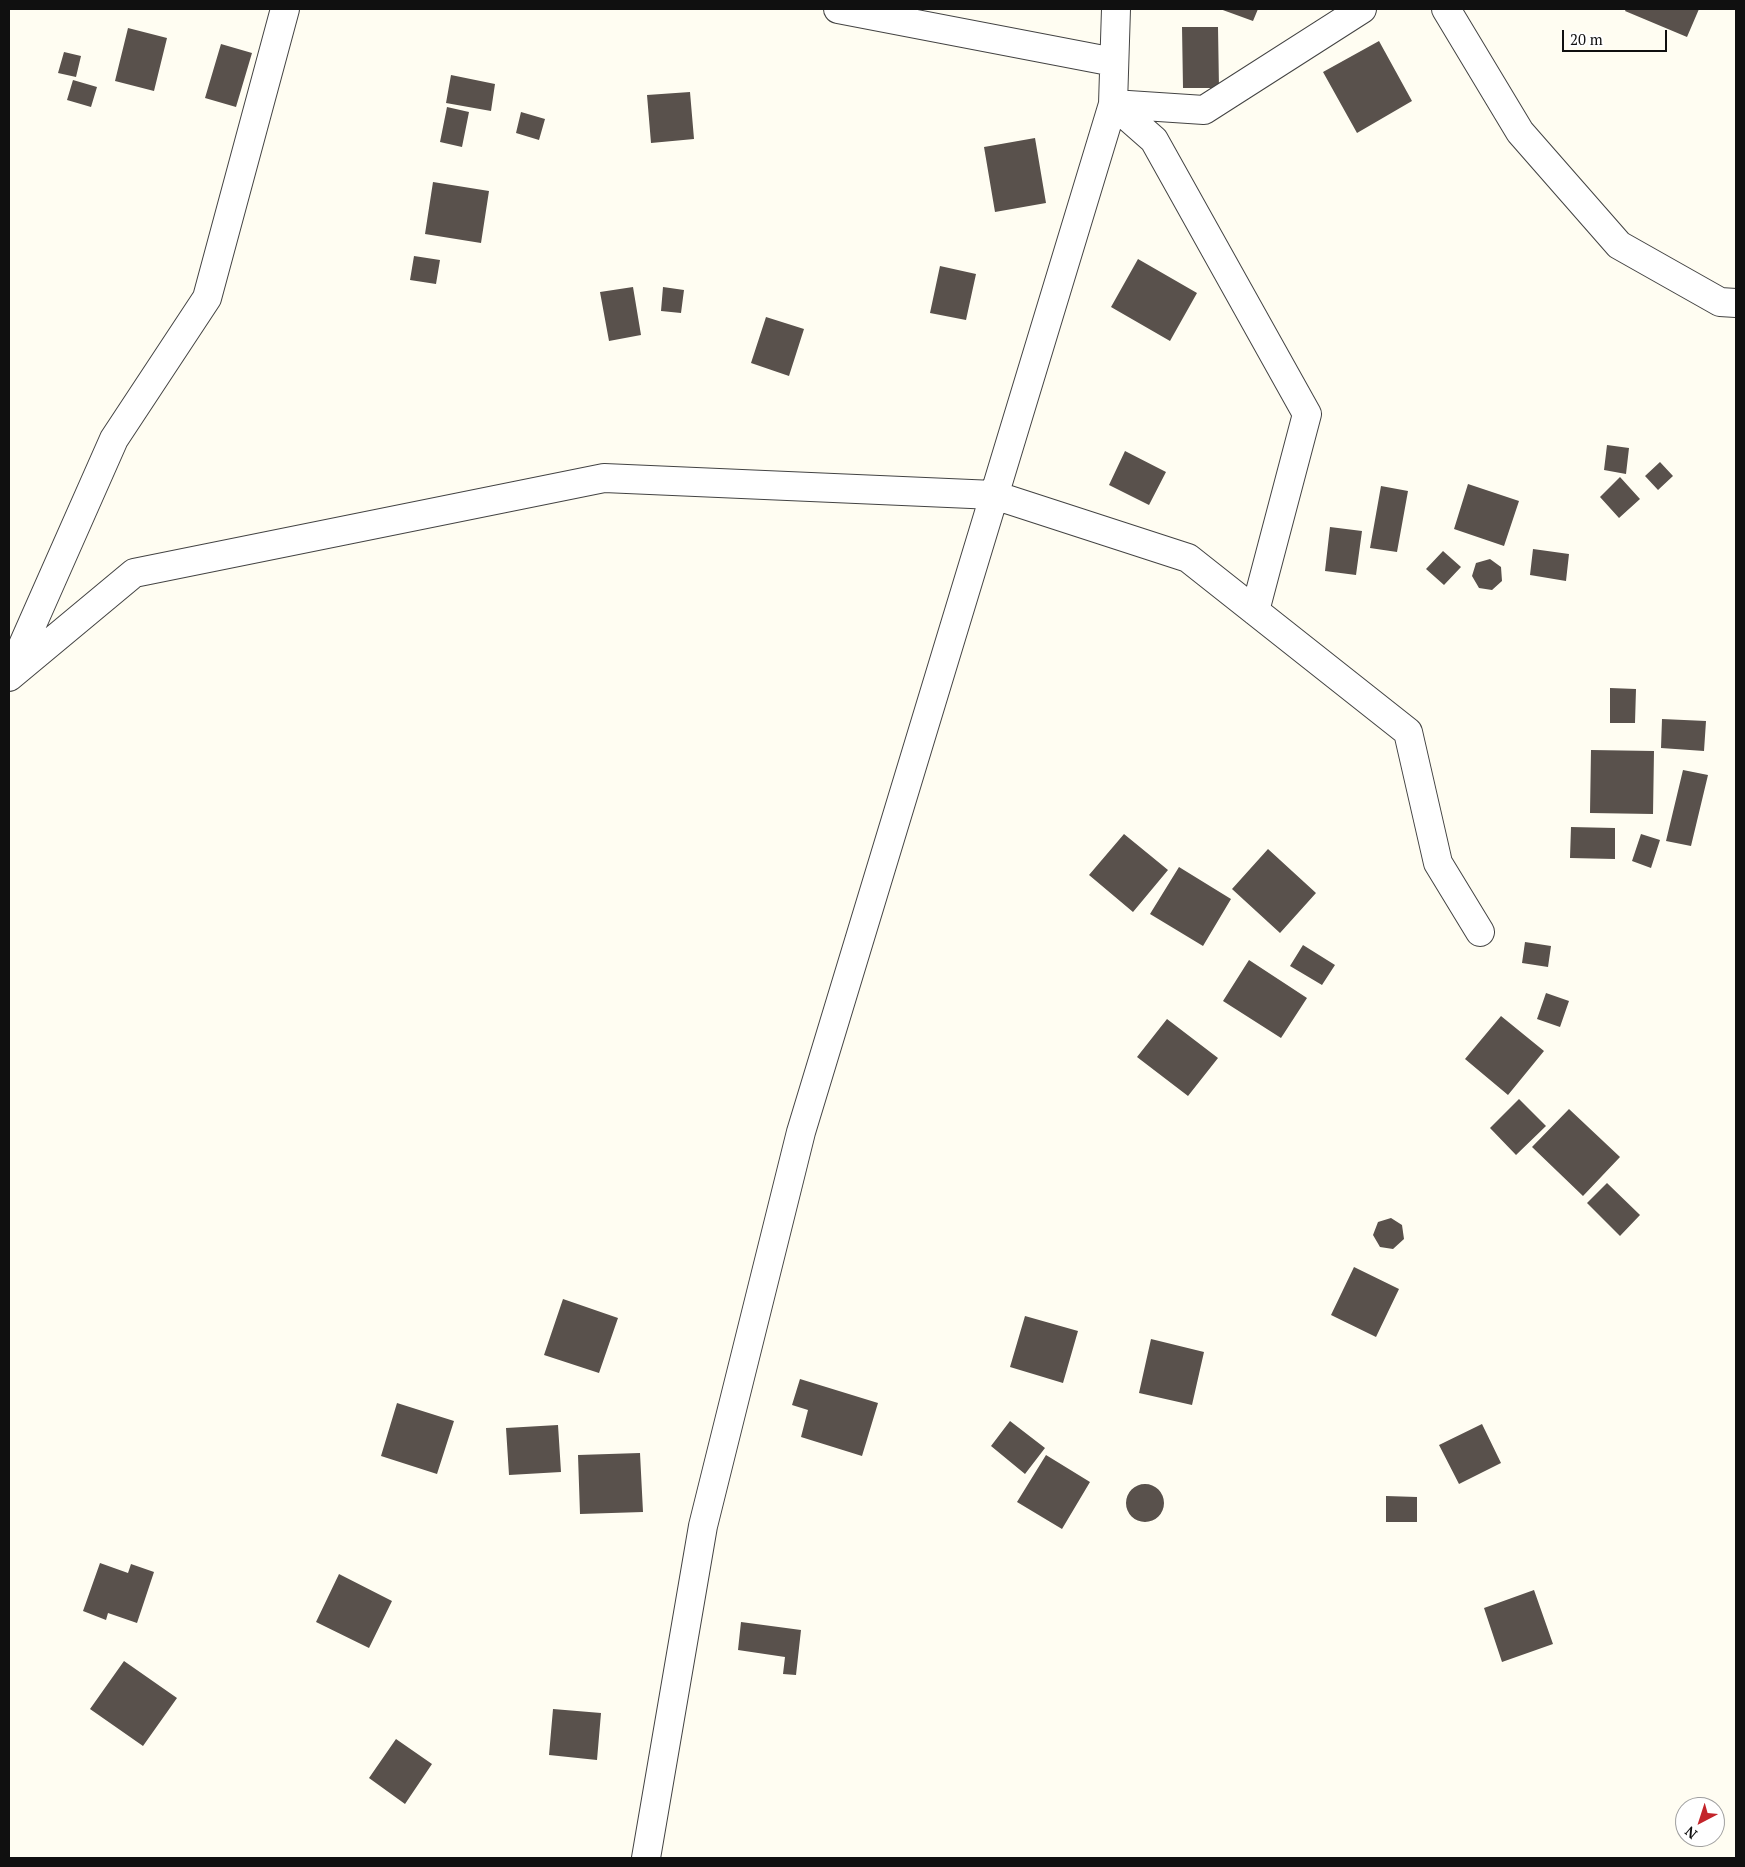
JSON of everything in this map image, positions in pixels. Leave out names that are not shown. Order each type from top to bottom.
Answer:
[{"type":"street","points":[[9,677],[114,439],[207,298],[285,9]]},
{"type":"street","points":[[838,9],[1114,62]]},
{"type":"street","points":[[646,1858],[703,1526],[802,1132],[1112,104],[1116,9]]},
{"type":"street","points":[[1112,104],[1204,110],[1362,9]]},
{"type":"street","points":[[1446,9],[1520,132],[1618,245],[1720,302],[1736,303]]},
{"type":"street","points":[[1112,104],[1154,140],[1307,414],[1255,611]]},
{"type":"street","points":[[9,677],[134,573],[604,478],[994,495],[1188,558],[1408,732],[1438,863],[1480,932]]},
{"type":"building","points":[[1220,9],[1258,9],[1253,21]]},
{"type":"building","points":[[1626,9],[1699,9],[1687,37],[1625,11]]},
{"type":"building","points":[[1182,27],[1218,27],[1219,88],[1183,88]]},
{"type":"building","points":[[128,28],[167,38],[154,91],[115,81]]},
{"type":"building","points":[[1379,41],[1412,101],[1357,133],[1323,72]]},
{"type":"building","points":[[221,44],[252,53],[236,107],[205,98]]},
{"type":"building","points":[[64,52],[81,56],[76,77],[58,73]]},
{"type":"building","points":[[451,75],[495,84],[491,111],[446,103]]},
{"type":"building","points":[[73,80],[97,87],[91,107],[67,100]]},
{"type":"building","points":[[690,92],[694,139],[651,143],[647,95]]},
{"type":"building","points":[[447,107],[469,112],[462,147],[440,142]]},
{"type":"building","points":[[521,112],[545,119],[539,140],[516,133]]},
{"type":"building","points":[[1035,138],[1046,203],[995,212],[984,147]]},
{"type":"building","points":[[433,182],[489,191],[481,243],[425,234]]},
{"type":"building","points":[[414,256],[440,260],[436,284],[410,280]]},
{"type":"building","points":[[1138,259],[1197,293],[1170,341],[1111,307]]},
{"type":"building","points":[[940,266],[976,274],[966,320],[930,313]]},
{"type":"building","points":[[633,287],[641,335],[609,341],[600,292]]},
{"type":"building","points":[[663,287],[684,290],[681,313],[661,311]]},
{"type":"building","points":[[766,317],[804,329],[789,376],[751,363]]},
{"type":"building","points":[[1607,445],[1629,448],[1626,474],[1604,470]]},
{"type":"building","points":[[1125,451],[1166,472],[1149,505],[1109,485]]},
{"type":"building","points":[[1660,462],[1673,476],[1658,490],[1645,476]]},
{"type":"building","points":[[1620,477],[1640,499],[1619,518],[1600,497]]},
{"type":"building","points":[[1468,484],[1519,501],[1504,546],[1454,529]]},
{"type":"building","points":[[1381,486],[1408,491],[1397,552],[1370,548]]},
{"type":"building","points":[[1330,527],[1362,531],[1356,575],[1325,571]]},
{"type":"building","points":[[1533,549],[1569,554],[1566,581],[1530,575]]},
{"type":"building","points":[[1443,551],[1461,567],[1444,585],[1426,569]]},
{"type":"building","points":[[1490,559],[1501,567],[1502,581],[1492,590],[1479,588],[1472,576],[1476,563]]},
{"type":"building","points":[[1610,688],[1636,689],[1635,723],[1610,723]]},
{"type":"building","points":[[1662,719],[1706,721],[1704,751],[1661,748]]},
{"type":"building","points":[[1591,750],[1654,751],[1653,814],[1590,813]]},
{"type":"building","points":[[1683,770],[1708,775],[1691,846],[1666,841]]},
{"type":"building","points":[[1571,827],[1615,828],[1615,859],[1570,858]]},
{"type":"building","points":[[1124,834],[1168,870],[1133,912],[1089,875]]},
{"type":"building","points":[[1641,834],[1660,840],[1651,868],[1632,861]]},
{"type":"building","points":[[1268,849],[1316,893],[1280,933],[1232,889]]},
{"type":"building","points":[[1179,867],[1231,899],[1203,946],[1150,914]]},
{"type":"building","points":[[1525,942],[1551,946],[1548,967],[1522,963]]},
{"type":"building","points":[[1303,945],[1335,965],[1322,985],[1290,966]]},
{"type":"building","points":[[1249,960],[1307,998],[1281,1038],[1223,1001]]},
{"type":"building","points":[[1546,993],[1569,1001],[1560,1027],[1537,1019]]},
{"type":"building","points":[[1501,1016],[1544,1051],[1508,1095],[1465,1059]]},
{"type":"building","points":[[1167,1019],[1218,1058],[1188,1096],[1137,1057]]},
{"type":"building","points":[[1519,1099],[1546,1126],[1516,1155],[1490,1128]]},
{"type":"building","points":[[1569,1109],[1620,1157],[1583,1196],[1532,1147]]},
{"type":"building","points":[[1607,1183],[1640,1215],[1620,1236],[1587,1203]]},
{"type":"building","points":[[1391,1218],[1402,1225],[1404,1239],[1393,1249],[1380,1247],[1373,1235],[1378,1222]]},
{"type":"building","points":[[1354,1267],[1399,1289],[1376,1337],[1331,1315]]},
{"type":"building","points":[[563,1299],[618,1318],[599,1373],[544,1355]]},
{"type":"building","points":[[1025,1316],[1078,1331],[1063,1383],[1010,1367]]},
{"type":"building","points":[[1151,1339],[1204,1352],[1192,1405],[1139,1393]]},
{"type":"building","points":[[800,1379],[878,1403],[862,1456],[801,1437],[808,1410],[792,1405]]},
{"type":"building","points":[[397,1403],[454,1421],[437,1474],[381,1456]]},
{"type":"building","points":[[1010,1421],[1045,1448],[1025,1474],[991,1446]]},
{"type":"building","points":[[1482,1424],[1501,1463],[1459,1484],[1439,1445]]},
{"type":"building","points":[[558,1425],[561,1472],[509,1475],[506,1428]]},
{"type":"building","points":[[640,1453],[643,1512],[580,1514],[578,1455]]},
{"type":"building","points":[[1046,1455],[1090,1482],[1062,1529],[1017,1502]]},
{"type":"building","points":[[1145,1484],[1159,1489],[1164,1503],[1159,1517],[1145,1522],[1131,1517],[1126,1503],[1131,1489]]},
{"type":"building","points":[[1386,1496],[1417,1497],[1417,1522],[1386,1522]]},
{"type":"building","points":[[100,1563],[128,1573],[131,1564],[154,1572],[137,1623],[108,1613],[106,1620],[83,1611]]},
{"type":"building","points":[[339,1574],[392,1601],[369,1648],[316,1622]]},
{"type":"building","points":[[1534,1590],[1553,1644],[1502,1662],[1484,1608]]},
{"type":"building","points":[[741,1622],[801,1630],[796,1675],[783,1674],[785,1657],[738,1650]]},
{"type":"building","points":[[124,1661],[177,1698],[143,1746],[90,1709]]},
{"type":"building","points":[[553,1709],[601,1713],[597,1760],[549,1755]]},
{"type":"building","points":[[396,1739],[432,1764],[405,1804],[369,1778]]}]
